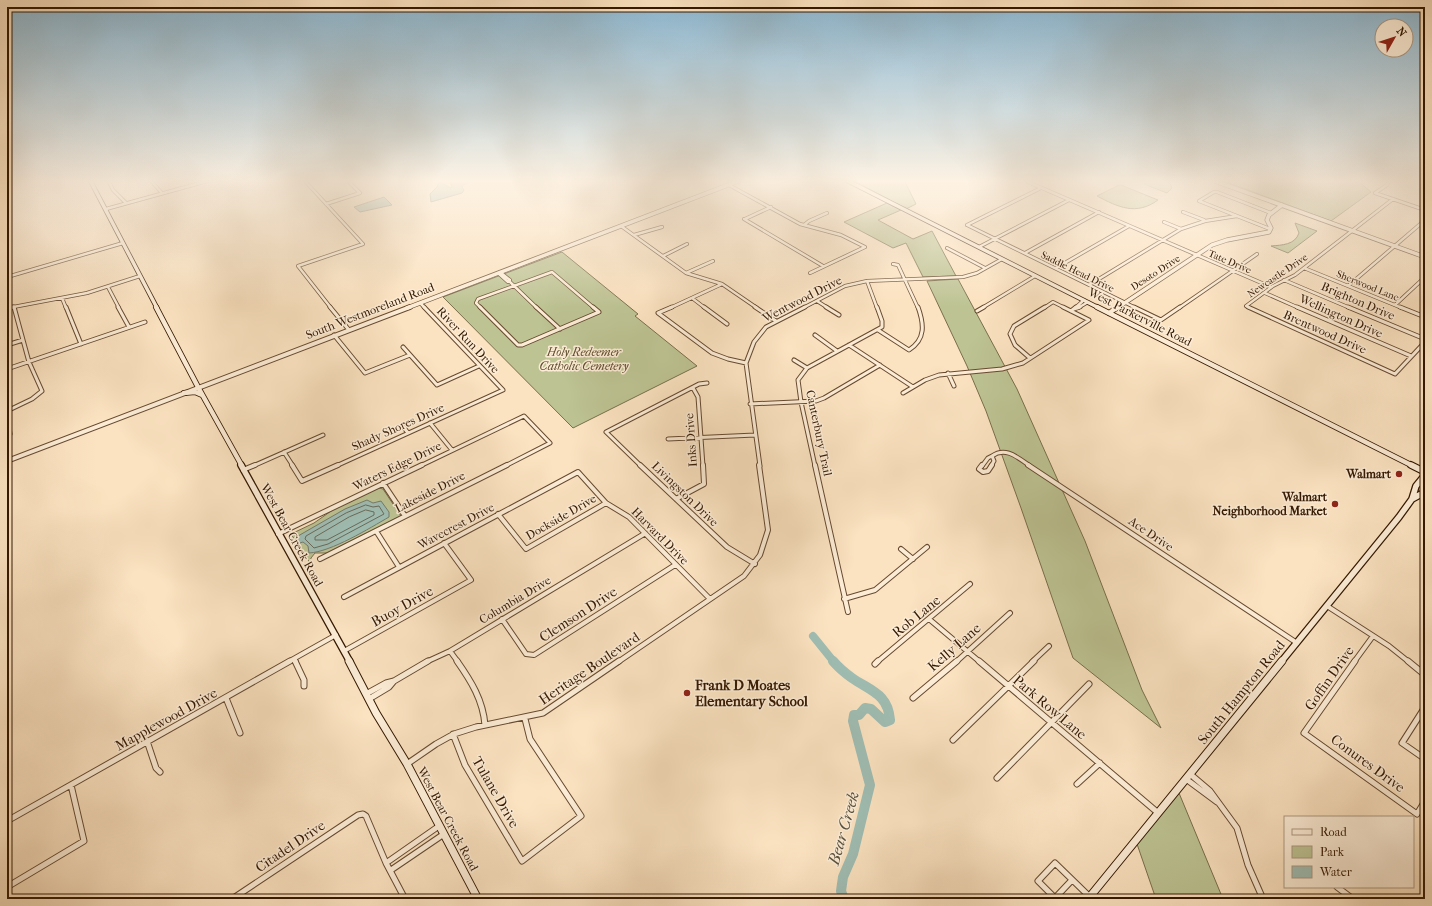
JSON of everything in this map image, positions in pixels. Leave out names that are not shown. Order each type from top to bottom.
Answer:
[{"type":"main road","name":"West Bear Creek Road","points":[[112,222],[202,396],[336,635],[368,697],[407,764],[478,899]]},
{"type":"main road","name":"West Parkerville Road","points":[[930,222],[1425,473]]},
{"type":"main road","points":[[184,393],[198,392],[202,396]]},
{"type":"main road","name":"South Hampton Road","points":[[1089,898],[1157,812],[1399,518],[1412,499],[1416,486],[1425,473]]},
{"type":"main road","name":"South Hampton Road","points":[[1412,499],[1425,492]]},
{"type":"street","points":[[343,222],[363,244],[298,266],[349,330]]},
{"type":"street","name":"South Westmoreland Road","points":[[7,461],[631,222]]},
{"type":"street","points":[[750,222],[824,266]]},
{"type":"street","points":[[799,222],[840,235],[865,247],[810,273]]},
{"type":"street","points":[[804,225],[807,222]]},
{"type":"street","name":"Saddle Head Drive","points":[[973,222],[967,225],[1162,320],[1232,270]]},
{"type":"street","points":[[979,247],[1027,222]]},
{"type":"street","points":[[1025,253],[1080,222]]},
{"type":"street","name":"Tate Drive","points":[[1122,222],[1272,287]]},
{"type":"street","points":[[1165,222],[1181,229]]},
{"type":"street","points":[[1089,284],[1181,229],[1201,222]]},
{"type":"street","points":[[1253,222],[1270,229],[1271,226],[1269,222]]},
{"type":"street","points":[[1328,222],[1425,256]]},
{"type":"street","name":"Newcastle Drive","points":[[1246,306],[1264,292],[1292,277],[1363,222]]},
{"type":"street","points":[[1348,286],[1422,222]]},
{"type":"street","points":[[621,226],[686,273],[722,284],[776,321]]},
{"type":"street","points":[[1056,268],[1130,226]]},
{"type":"street","points":[[634,235],[654,228],[662,227]]},
{"type":"street","name":"Desoto Drive","points":[[1109,313],[1196,254],[1219,241],[1235,237],[1261,234],[1269,232],[1270,229]]},
{"type":"street","points":[[7,277],[123,243]]},
{"type":"street","points":[[663,256],[688,244]]},
{"type":"street","points":[[947,248],[985,268]]},
{"type":"street","points":[[1232,270],[1257,254]]},
{"type":"street","name":"Wentwood Drive","points":[[730,586],[744,576],[755,564],[766,543],[768,530],[750,404],[746,363],[754,342],[762,330],[776,321],[845,286],[868,281],[963,277],[977,273],[1002,259]]},
{"type":"street","points":[[686,273],[713,261]]},
{"type":"street","points":[[878,330],[909,350],[919,342],[924,330],[923,322],[898,265],[893,264]]},
{"type":"street","name":"Sherwood Lane","points":[[1304,268],[1425,317]]},
{"type":"street","points":[[498,272],[560,329]]},
{"type":"street","points":[[554,272],[599,312],[560,329],[522,344],[518,344],[476,303],[478,299],[513,286],[554,272]]},
{"type":"street","points":[[7,308],[87,294],[140,276]]},
{"type":"street","points":[[977,311],[1035,276]]},
{"type":"street","points":[[1395,305],[1425,276]]},
{"type":"street","name":"Brighton Drive","points":[[1284,280],[1425,339]]},
{"type":"street","points":[[794,360],[807,368],[882,327],[882,320],[868,281]]},
{"type":"street","points":[[722,284],[658,313],[712,353],[728,359],[746,363]]},
{"type":"street","points":[[108,287],[129,327]]},
{"type":"street","name":"Wellington Drive","points":[[1264,292],[1411,356]]},
{"type":"street","points":[[62,298],[81,344]]},
{"type":"street","points":[[692,298],[727,324]]},
{"type":"street","points":[[817,301],[839,315]]},
{"type":"street","points":[[1072,310],[1080,307],[1086,301]]},
{"type":"street","points":[[903,393],[928,379],[948,373],[1012,368],[1030,358],[1089,320],[1072,310],[1053,302],[1014,326],[1010,334],[1011,341],[1016,348],[1030,358]]},
{"type":"street","name":"River Run Drive","points":[[420,303],[503,390]]},
{"type":"street","points":[[7,411],[32,399],[42,391],[30,362],[14,306]]},
{"type":"street","name":"Brentwood Drive","points":[[1246,306],[1396,374],[1411,356]]},
{"type":"street","points":[[7,369],[145,322]]},
{"type":"street","points":[[334,335],[364,373],[410,354]]},
{"type":"street","points":[[814,335],[837,351]]},
{"type":"street","points":[[7,345],[23,340]]},
{"type":"street","points":[[1411,356],[1425,342]]},
{"type":"street","points":[[849,345],[913,387]]},
{"type":"street","points":[[403,347],[437,385],[479,366]]},
{"type":"street","points":[[750,404],[802,402],[824,398],[880,365]]},
{"type":"street","name":"Canterbury Trail","points":[[807,368],[798,380],[848,612]]},
{"type":"street","points":[[948,373],[954,386]]},
{"type":"street","points":[[693,388],[699,384],[706,383]]},
{"type":"street","name":"Livingston Drive","points":[[693,388],[606,432],[727,547],[755,564]]},
{"type":"street","name":"Inks Drive","points":[[676,499],[704,484],[698,397],[693,388]]},
{"type":"street","name":"Shady Shores Drive","points":[[284,452],[302,481],[503,390]]},
{"type":"street","points":[[7,416],[10,434]]},
{"type":"street","name":"Lakeside Drive","points":[[320,559],[550,443],[524,416]]},
{"type":"street","name":"Waters Edge Drive","points":[[278,534],[524,416]]},
{"type":"street","points":[[430,423],[452,450]]},
{"type":"street","points":[[402,426],[408,433]]},
{"type":"street","points":[[243,470],[323,435]]},
{"type":"street","points":[[668,439],[755,435]]},
{"type":"street","name":"Ace Drive","points":[[992,456],[998,452],[1006,451],[1018,458],[1297,643]]},
{"type":"street","points":[[992,456],[994,461],[988,471],[984,472],[979,469],[988,458],[992,456]]},
{"type":"street","name":"Harvard Drive","points":[[578,472],[606,503],[629,518],[710,599]]},
{"type":"street","name":"Wavecrest Drive","points":[[344,597],[578,472]]},
{"type":"street","points":[[383,483],[405,516]]},
{"type":"street","name":"Dockside Drive","points":[[498,514],[526,549],[606,503]]},
{"type":"street","points":[[376,531],[399,567]]},
{"type":"street","name":"Columbia Drive","points":[[368,697],[389,687],[394,681],[426,662],[450,651],[644,534]]},
{"type":"street","name":"Buoy Drive","points":[[344,651],[471,580],[444,543]]},
{"type":"street","points":[[844,599],[875,590],[927,547]]},
{"type":"street","points":[[901,549],[913,559]]},
{"type":"street","name":"Clemson Drive","points":[[502,619],[526,654],[534,655],[676,565]]},
{"type":"street","name":"Rob Lane","points":[[875,664],[970,584]]},
{"type":"street","name":"Heritage Boulevard","points":[[407,764],[453,734],[485,725],[525,719],[543,713],[730,586]]},
{"type":"street","points":[[1327,606],[1401,655],[1425,675]]},
{"type":"street","name":"Kelly Lane","points":[[913,698],[968,652],[1010,613]]},
{"type":"street","name":"Park Row Lane","points":[[929,619],[1157,812]]},
{"type":"street","name":"Mapplewood Drive","points":[[7,821],[336,635]]},
{"type":"street","name":"Goffin Drive","points":[[1304,733],[1373,636]]},
{"type":"street","points":[[953,740],[1007,685],[1049,646]]},
{"type":"street","points":[[450,651],[481,698],[485,712],[485,725]]},
{"type":"street","points":[[294,659],[304,680],[304,686]]},
{"type":"street","points":[[997,778],[1089,684]]},
{"type":"street","points":[[226,698],[240,734]]},
{"type":"street","points":[[1425,707],[1402,744],[1425,759]]},
{"type":"street","name":"Tulane Drive","points":[[453,734],[465,765],[522,861],[581,816],[530,739],[525,719]]},
{"type":"street","name":"Conures Drive","points":[[1304,733],[1417,814],[1425,801]]},
{"type":"street","points":[[147,741],[156,768],[160,772]]},
{"type":"street","points":[[1077,784],[1100,763]]},
{"type":"street","points":[[1188,776],[1206,795],[1220,804],[1237,828],[1248,865],[1263,899]]},
{"type":"street","points":[[7,887],[84,841],[71,785]]},
{"type":"street","name":"Citadel Drive","points":[[232,899],[358,815],[363,814],[366,816],[386,863]]},
{"type":"street","points":[[405,899],[386,863],[439,826]]},
{"type":"street","points":[[391,870],[444,834]]},
{"type":"street","points":[[1072,880],[1055,898],[1038,881],[1054,863],[1072,880],[1089,898]]},
{"type":"street","points":[[1338,888],[1353,899]]},
{"type":"green space","points":[[845,222],[882,222],[913,239],[932,231],[956,276],[923,277],[906,243],[893,248]]},
{"type":"green space","points":[[1295,223],[1317,231],[1288,253],[1271,246],[1288,244],[1294,240],[1299,233]]},
{"type":"green space","name":"Holy Redeemer Catholic Cemetery","points":[[562,252],[638,314],[635,316],[697,366],[573,428],[443,297]]},
{"type":"green space","points":[[958,279],[1017,389],[1085,541],[1142,690],[1161,728],[1073,658],[986,411],[967,366],[927,281]]},
{"type":"green space","points":[[379,488],[383,489],[401,516],[327,553],[315,553],[311,558],[310,563],[291,534],[314,523],[334,509]]},
{"type":"green space","points":[[1179,793],[1223,899],[1156,899],[1137,844]]},
{"type":"water","points":[[367,500],[373,503],[381,501],[389,512],[389,517],[350,539],[318,552],[309,553],[308,546],[303,542],[293,545],[292,542],[298,536],[345,509]]},
{"type":"waterway","name":"Bear Creek","points":[[813,636],[834,662]]},
{"type":"waterway","name":"Bear Creek","points":[[834,662],[852,678],[872,690],[882,699],[889,711],[890,720],[885,722],[871,709],[865,708],[859,715],[854,715],[853,721],[870,785],[853,854],[843,877],[841,891],[844,899]]},
{"type":"place","name":"Walmart","points":[[1399,474]]},
{"type":"place","name":"Walmart Neighborhood Market","points":[[1335,504]]},
{"type":"place","name":"Frank D Moates Elementary School","points":[[687,693]]}]
